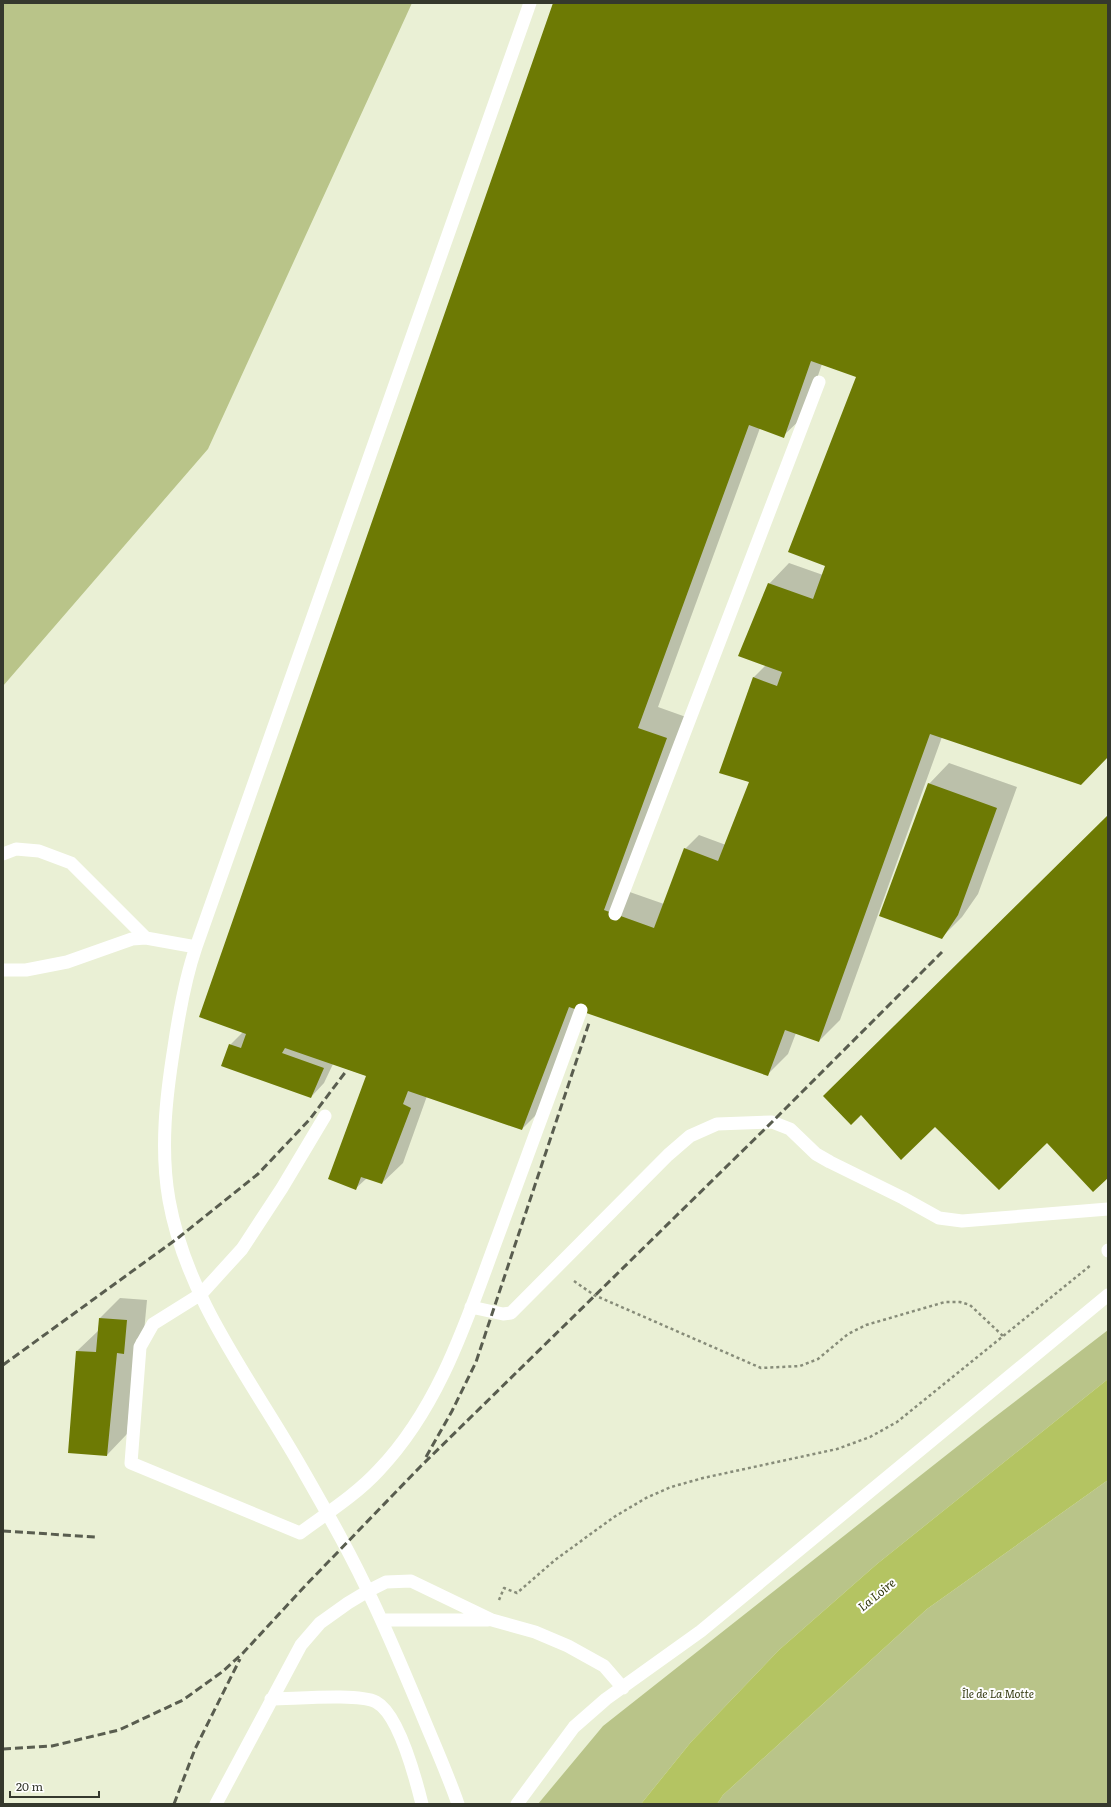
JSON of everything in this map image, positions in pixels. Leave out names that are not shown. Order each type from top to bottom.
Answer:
[{"type":"lane","points":[[458,1804],[382,1620],[368,1591],[305,1473],[234,1356],[201,1294],[178,1238],[169,1199],[164,1130],[168,1082],[179,1015],[189,967],[530,3]]},
{"type":"lane","points":[[615,914],[819,382]]},
{"type":"lane","points":[[3,854],[16,849],[39,851],[71,863],[146,938]]},
{"type":"lane","points":[[3,970],[26,970],[67,962],[132,939],[146,938],[196,947]]},
{"type":"lane","points":[[325,1116],[282,1188],[242,1249],[201,1294],[153,1324],[140,1347],[131,1463],[300,1533],[348,1498],[379,1470],[413,1427],[437,1388],[471,1307],[581,1010]]},
{"type":"lane","points":[[471,1307],[503,1314],[511,1313],[668,1155],[690,1136],[717,1124],[767,1121],[790,1129],[816,1154],[939,1218],[962,1221],[1108,1209]]},
{"type":"lane","points":[[517,1804],[574,1728],[606,1699],[701,1631],[1108,1295]]},
{"type":"lane","points":[[216,1804],[301,1645],[316,1629],[348,1604],[368,1591],[386,1582],[412,1581],[492,1620],[535,1632],[593,1659],[604,1666],[623,1688]]},
{"type":"lane","points":[[382,1620],[492,1620]]},
{"type":"lane","points":[[271,1699],[354,1698],[376,1702],[389,1716],[411,1762],[422,1804]]},
{"type":"path","points":[[492,1620],[504,1588],[516,1593],[555,1560],[614,1517],[646,1498],[671,1487],[703,1478],[837,1449],[870,1437],[896,1422],[1108,1251]]},
{"type":"path","points":[[555,1268],[594,1295],[761,1368],[800,1366],[818,1359],[848,1334],[866,1325],[945,1302],[960,1302],[970,1306],[1003,1336]]},
{"type":"green space","points":[[3,3],[412,3],[208,449],[3,686]]},
{"type":"green space","points":[[1108,1330],[1108,1379],[877,1564],[779,1650],[691,1742],[641,1804],[538,1804],[603,1726],[987,1423]]},
{"type":"green space","name":"Île de La Motte","points":[[1108,1480],[1108,1804],[717,1804],[723,1795],[927,1609]]},
{"type":"water","name":"La Loire","points":[[1108,1379],[1108,1480],[927,1609],[723,1795],[717,1804],[641,1804],[691,1742],[779,1650],[877,1564]]},
{"type":"building","points":[[553,3],[1108,3],[1108,757],[1081,785],[930,734],[819,1042],[785,1030],[768,1076],[569,1007],[522,1130],[408,1091],[403,1104],[411,1108],[382,1184],[361,1177],[356,1190],[328,1179],[366,1076],[285,1048],[282,1053],[324,1068],[311,1098],[221,1066],[229,1044],[241,1048],[246,1034],[199,1017]],"holes":[[[811,361],[856,377],[788,552],[825,566],[813,599],[768,583],[738,656],[782,672],[777,686],[753,677],[719,773],[749,782],[718,861],[684,848],[654,928],[604,910],[667,738],[638,728],[749,425],[784,438]]]},
{"type":"building","points":[[928,783],[997,808],[958,915],[942,939],[879,916]]},
{"type":"building","points":[[1108,815],[1108,1178],[1093,1192],[1047,1143],[999,1190],[935,1127],[901,1160],[861,1115],[851,1125],[823,1096]]},
{"type":"building","points":[[99,1318],[127,1320],[124,1354],[117,1353],[107,1456],[68,1453],[76,1351],[96,1352]]},
{"type":"railway","points":[[3,1749],[52,1746],[119,1730],[183,1700],[222,1672],[243,1653],[305,1586],[420,1467],[772,1122],[942,952]]},
{"type":"railway","points":[[426,1457],[452,1411],[476,1362],[589,1023]]},
{"type":"railway","points":[[3,1365],[178,1238],[258,1174],[310,1119],[347,1070]]},
{"type":"railway","points":[[3,1531],[95,1537]]},
{"type":"railway","points":[[174,1804],[195,1749],[240,1659]]}]
